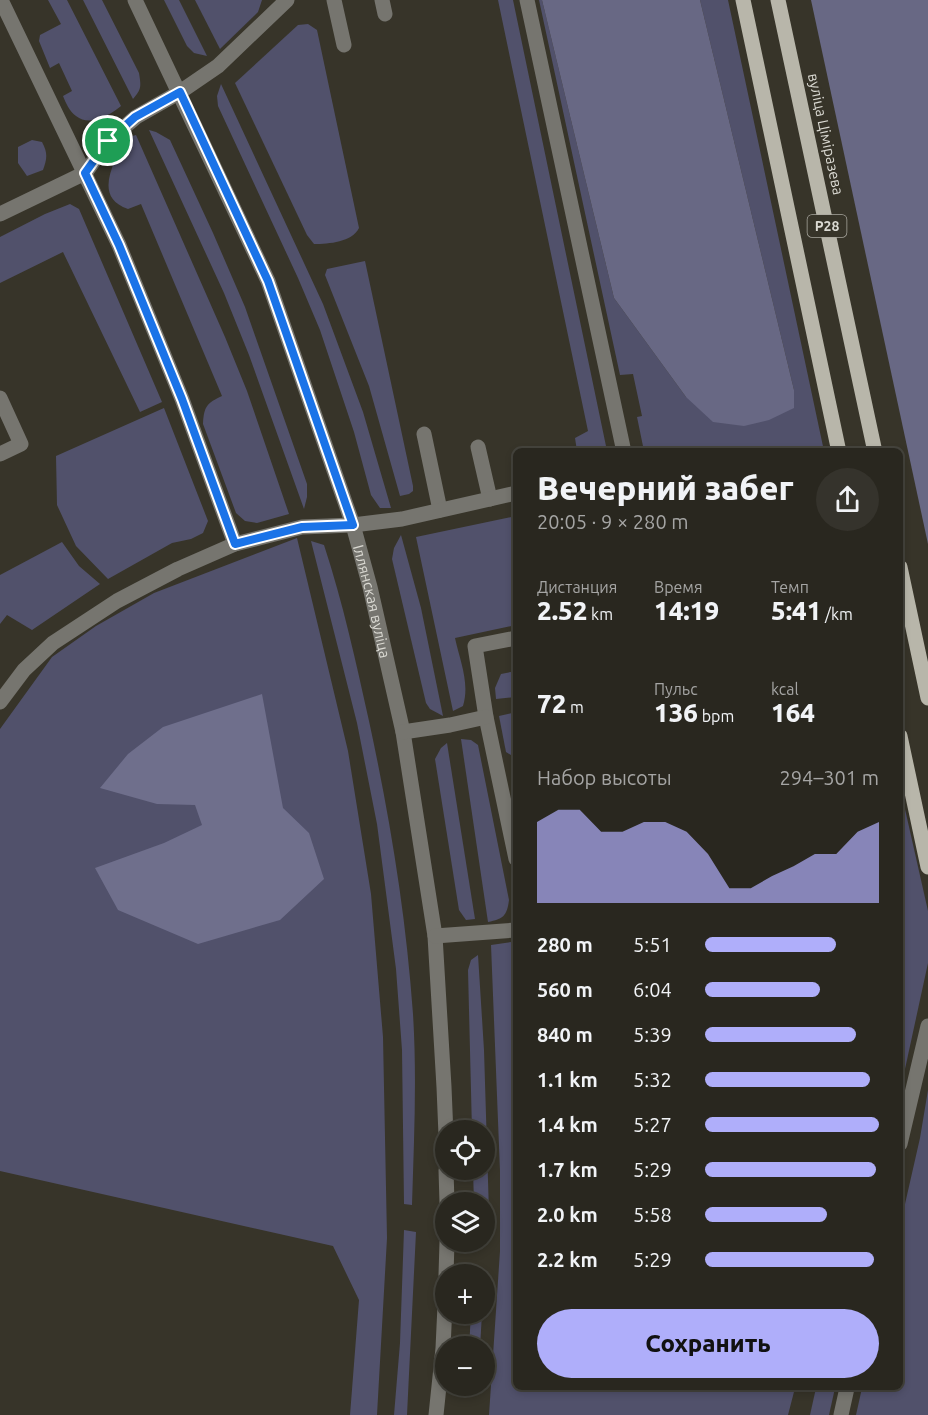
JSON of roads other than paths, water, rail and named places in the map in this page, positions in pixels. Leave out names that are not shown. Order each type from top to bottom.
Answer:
[{"type":"main road","name":"Р28","points":[[743,0],[838,448]]},
{"type":"main road","name":"вуліца Ціміразева","points":[[778,0],[874,448]]},
{"type":"main road","points":[[903,581],[928,698]]},
{"type":"main road","points":[[903,750],[928,867]]},
{"type":"street","points":[[2,0],[119,245],[182,399],[235,544]]},
{"type":"street","name":"Іллянская вуліца","points":[[135,0],[268,281],[353,525],[370,587],[403,732],[435,936],[445,1120]]},
{"type":"street","points":[[0,214],[85,173],[108,141],[135,117],[180,92],[218,66],[287,0]]},
{"type":"street","points":[[334,0],[344,45]]},
{"type":"street","points":[[527,0],[623,448]]},
{"type":"street","points":[[0,398],[21,444],[0,454]]},
{"type":"street","points":[[424,434],[440,510]]},
{"type":"street","points":[[478,447],[490,499]]},
{"type":"street","points":[[0,702],[24,670],[53,643],[117,601],[178,569],[235,544],[302,527],[353,525],[402,519],[513,495]]},
{"type":"street","points":[[513,639],[475,646],[486,717],[513,845]]},
{"type":"street","points":[[403,732],[486,717]]},
{"type":"street","points":[[435,936],[513,930]]},
{"type":"street","points":[[903,1131],[928,1026]]},
{"type":"street","points":[[436,1415],[444,1324]]},
{"type":"street","points":[[842,1415],[847,1390]]}]
